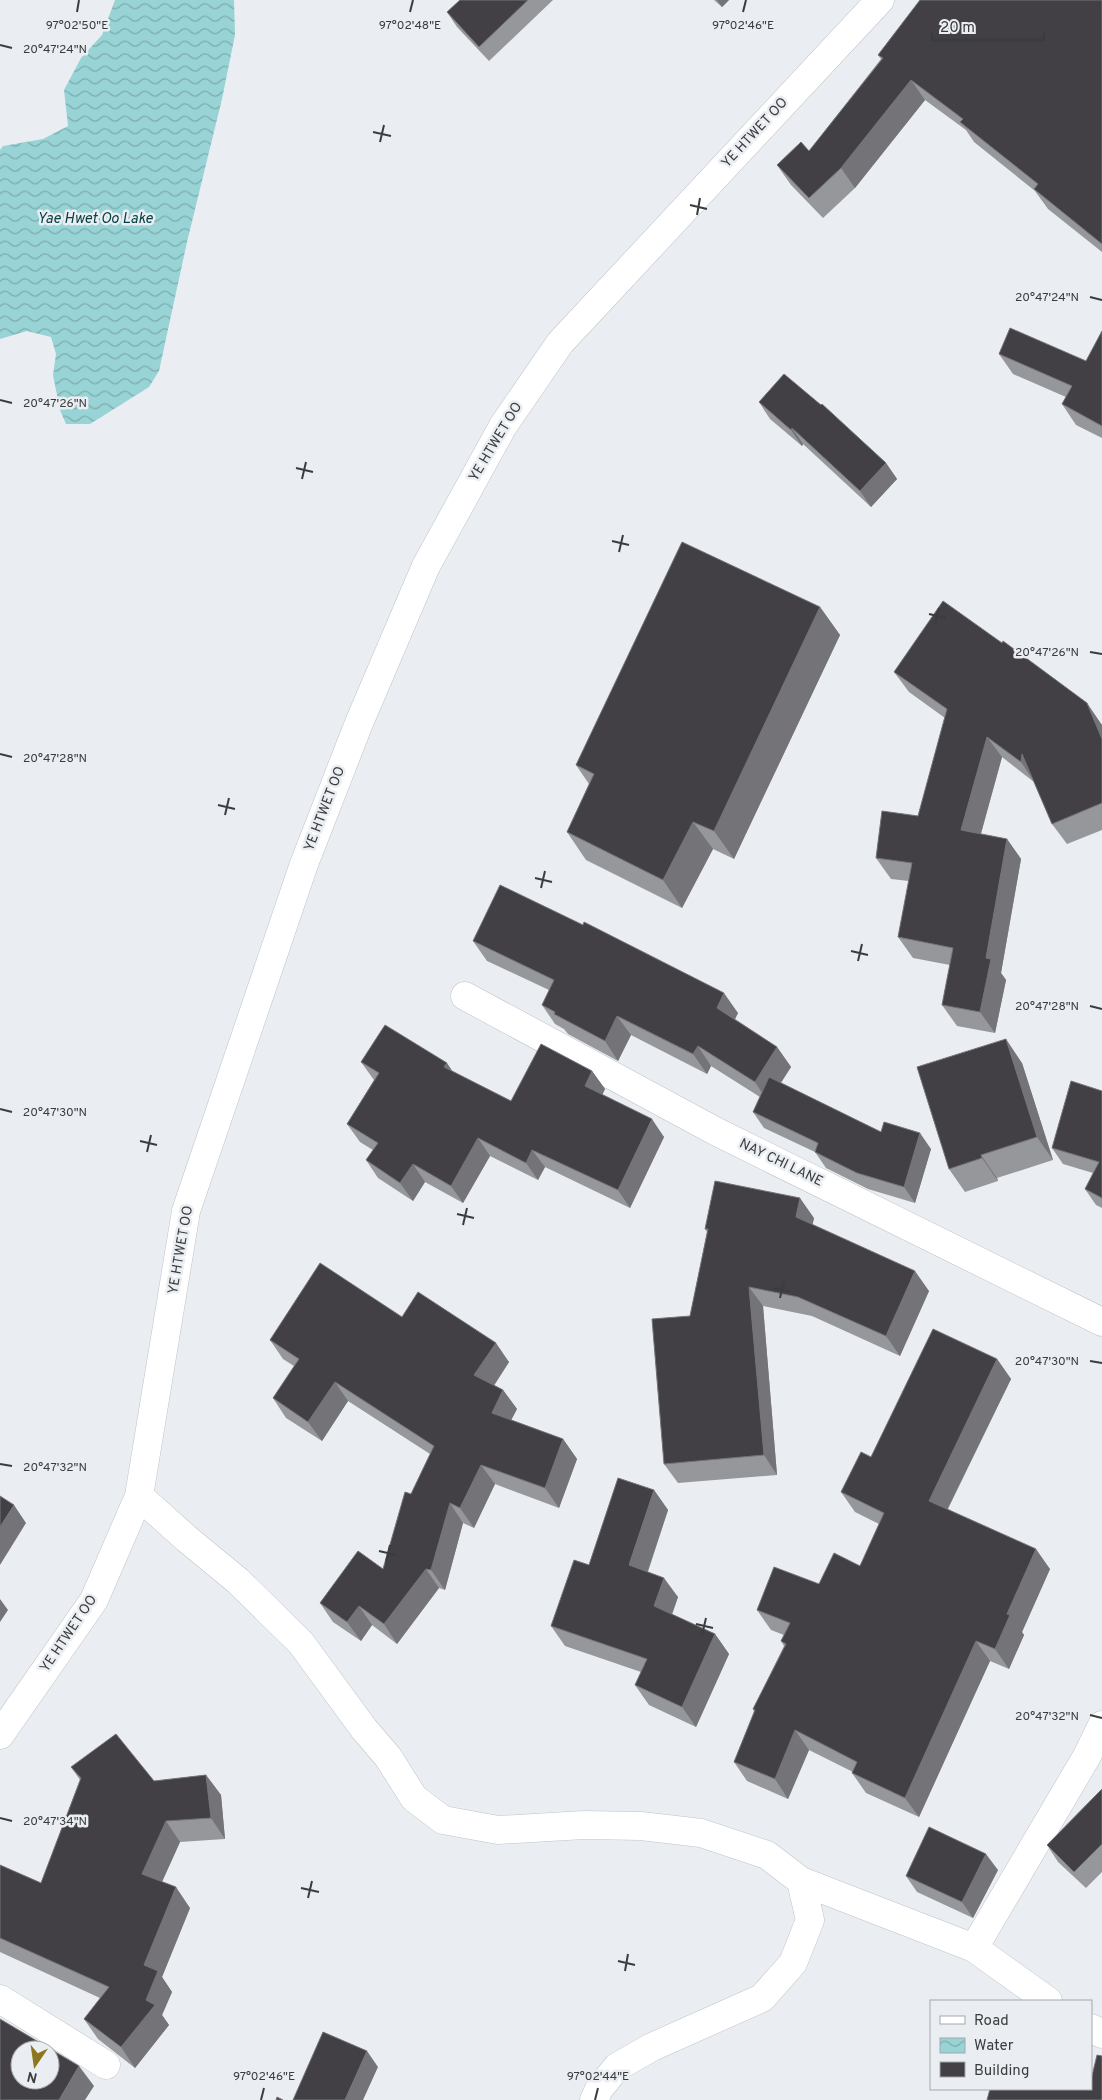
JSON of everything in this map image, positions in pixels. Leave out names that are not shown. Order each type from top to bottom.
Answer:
[{"type":"street","name":"YE HTWET OO","points":[[0,1735],[94,1600],[139,1496],[186,1212],[304,864],[358,723],[426,566],[503,426],[560,343],[880,0]]},
{"type":"street","name":"NAY CHI LANE","points":[[465,996],[717,1132],[1102,1322]]},
{"type":"street","points":[[139,1496],[238,1581],[301,1643],[364,1729],[388,1757],[414,1798],[443,1820],[498,1830],[603,1825],[641,1826],[700,1833],[767,1855],[801,1880],[974,1948],[1047,2000]]},
{"type":"street","points":[[974,1948],[1087,1756],[1102,1725]]},
{"type":"street","points":[[594,2100],[599,2089],[617,2067],[652,2047],[762,1998],[793,1963],[810,1920],[801,1880]]},
{"type":"street","points":[[0,1999],[106,2065]]},
{"type":"water","name":"Yae Hwet Oo Lake","points":[[115,0],[234,0],[235,35],[159,371],[149,387],[90,424],[66,424],[60,410],[53,375],[56,354],[51,337],[27,331],[0,339],[0,150],[3,146],[43,139],[68,126],[64,90],[81,58],[102,35]]},
{"type":"building","points":[[460,0],[528,0],[479,47],[447,12]]},
{"type":"building","points":[[920,0],[1102,0],[1102,244],[1034,189],[1038,184],[960,122],[963,119],[911,80],[841,168],[809,198],[777,165],[801,142],[809,151],[883,58],[878,55]]},
{"type":"building","points":[[1010,328],[1086,361],[1102,331],[1102,426],[1062,404],[1072,386],[999,354]]},
{"type":"building","points":[[784,374],[822,404],[886,463],[860,491],[792,428],[791,430],[759,402]]},
{"type":"building","points":[[682,542],[820,607],[714,831],[693,822],[663,880],[567,832],[594,774],[576,765]]},
{"type":"building","points":[[943,601],[1002,643],[1003,641],[1087,703],[1102,739],[1102,803],[1052,824],[1022,754],[1021,762],[987,737],[961,830],[1007,839],[986,958],[991,959],[980,1012],[942,1005],[953,948],[898,937],[912,863],[876,858],[882,811],[918,816],[947,709],[894,672]]},
{"type":"building","points":[[500,885],[583,925],[584,922],[724,993],[717,1008],[777,1047],[755,1082],[698,1046],[693,1054],[617,1016],[605,1041],[554,1014],[555,1012],[542,1005],[554,980],[473,941]]},
{"type":"building","points":[[385,1025],[447,1063],[444,1067],[511,1101],[541,1044],[592,1071],[585,1086],[652,1119],[618,1190],[532,1150],[526,1163],[478,1138],[451,1186],[413,1164],[400,1183],[366,1160],[378,1143],[347,1124],[379,1073],[361,1062]]},
{"type":"building","points":[[1006,1039],[1037,1137],[981,1155],[982,1158],[949,1169],[917,1067]]},
{"type":"building","points":[[769,1077],[881,1132],[884,1122],[920,1133],[904,1187],[857,1173],[815,1152],[818,1143],[753,1112]]},
{"type":"building","points":[[1071,1081],[1102,1091],[1102,1198],[1085,1189],[1099,1162],[1052,1148]]},
{"type":"building","points":[[715,1181],[800,1198],[796,1217],[915,1271],[886,1336],[798,1297],[749,1287],[764,1455],[664,1464],[652,1319],[690,1316],[708,1229],[705,1229]]},
{"type":"building","points":[[320,1263],[402,1317],[418,1292],[496,1343],[474,1375],[503,1390],[492,1413],[563,1439],[545,1488],[481,1465],[460,1508],[450,1503],[431,1570],[426,1569],[384,1624],[359,1606],[347,1622],[320,1603],[358,1551],[383,1569],[405,1492],[411,1494],[434,1446],[335,1382],[308,1422],[273,1398],[299,1359],[270,1340]]},
{"type":"building","points":[[933,1329],[997,1359],[929,1501],[1036,1549],[1007,1614],[1010,1615],[995,1649],[976,1641],[905,1798],[852,1773],[857,1762],[795,1730],[775,1779],[734,1762],[755,1710],[753,1709],[786,1644],[781,1641],[790,1623],[757,1610],[774,1567],[819,1584],[834,1553],[860,1566],[884,1513],[841,1492],[861,1452],[871,1457]]},
{"type":"building","points":[[618,1478],[654,1490],[629,1565],[664,1578],[654,1606],[715,1634],[682,1707],[635,1685],[647,1659],[551,1626],[574,1560],[589,1565]]},
{"type":"building","points":[[0,1496],[14,1505],[0,1527]]},
{"type":"building","points":[[116,1734],[154,1781],[206,1775],[211,1818],[166,1821],[142,1874],[176,1887],[144,1965],[158,1971],[146,2000],[155,2005],[121,2047],[84,2019],[109,1987],[0,1938],[0,1865],[41,1883],[81,1778],[71,1767]]},
{"type":"building","points":[[1102,1789],[1102,1844],[1074,1872],[1047,1845]]},
{"type":"building","points":[[929,1827],[986,1854],[962,1902],[906,1876]]},
{"type":"building","points":[[0,2019],[35,2040],[10,2040],[10,2090],[60,2090],[60,2055],[79,2066],[59,2100],[0,2100]]},
{"type":"building","points":[[323,2032],[367,2051],[345,2100],[293,2100]]},
{"type":"building","points":[[1097,2055],[1102,2056],[1102,2100],[987,2100],[990,2090],[1092,2090],[1092,2076]]}]
